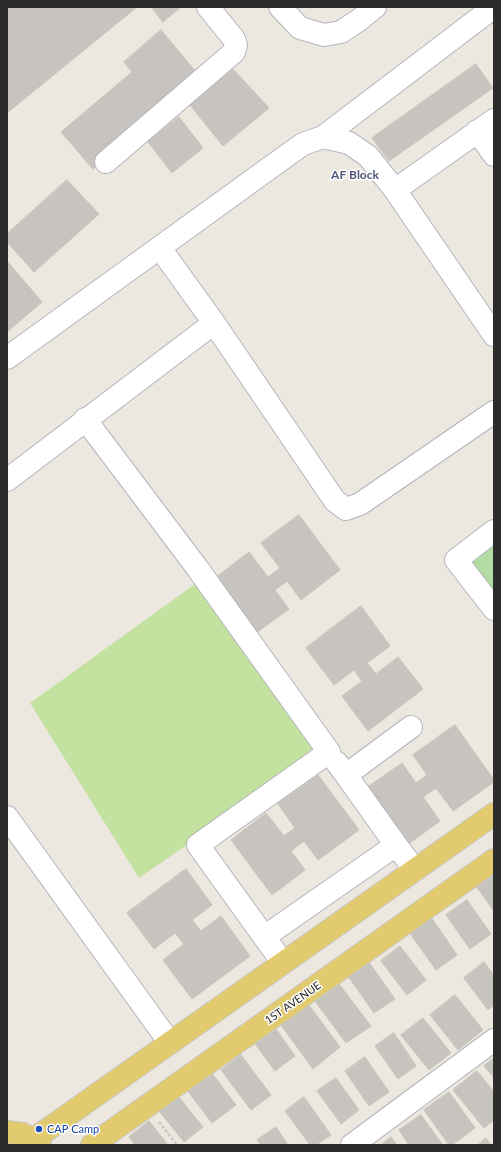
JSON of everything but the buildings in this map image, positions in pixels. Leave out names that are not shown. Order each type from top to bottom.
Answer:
[{"type":"main road","points":[[7,1132],[23,1134],[37,1142],[170,1043],[494,814]]},
{"type":"main road","name":"1ST AVENUE","points":[[92,1145],[494,860]]},
{"type":"street","points":[[106,162],[234,52],[236,45],[234,39],[208,7]]},
{"type":"street","points":[[280,7],[300,28],[324,35],[341,32],[375,7]]},
{"type":"street","points":[[7,358],[303,144],[323,137],[494,7]]},
{"type":"street","points":[[395,190],[486,125],[494,155]]},
{"type":"street","points":[[323,137],[349,143],[368,156],[395,190],[494,335]]},
{"type":"street","points":[[160,248],[214,323],[335,501],[346,509],[360,504],[494,412]]},
{"type":"street","points":[[7,480],[85,419],[214,323]]},
{"type":"street","points":[[85,419],[198,569],[415,870]]},
{"type":"street","points":[[494,531],[456,560],[494,609]]},
{"type":"street","points":[[346,775],[411,727]]},
{"type":"street","points":[[283,963],[198,845],[329,752]]},
{"type":"street","points":[[7,818],[170,1043]]},
{"type":"street","points":[[264,937],[396,844]]},
{"type":"street","points":[[352,1145],[494,1040]]},
{"type":"path","points":[[146,1106],[177,1145]]},
{"type":"green space","points":[[494,538],[494,600],[464,560]]},
{"type":"green space","points":[[198,582],[323,751],[139,878],[30,703]]},
{"type":"place","name":"CAP Camp","points":[[39,1129]]},
{"type":"district","name":"AF Block","points":[[355,175]]}]
